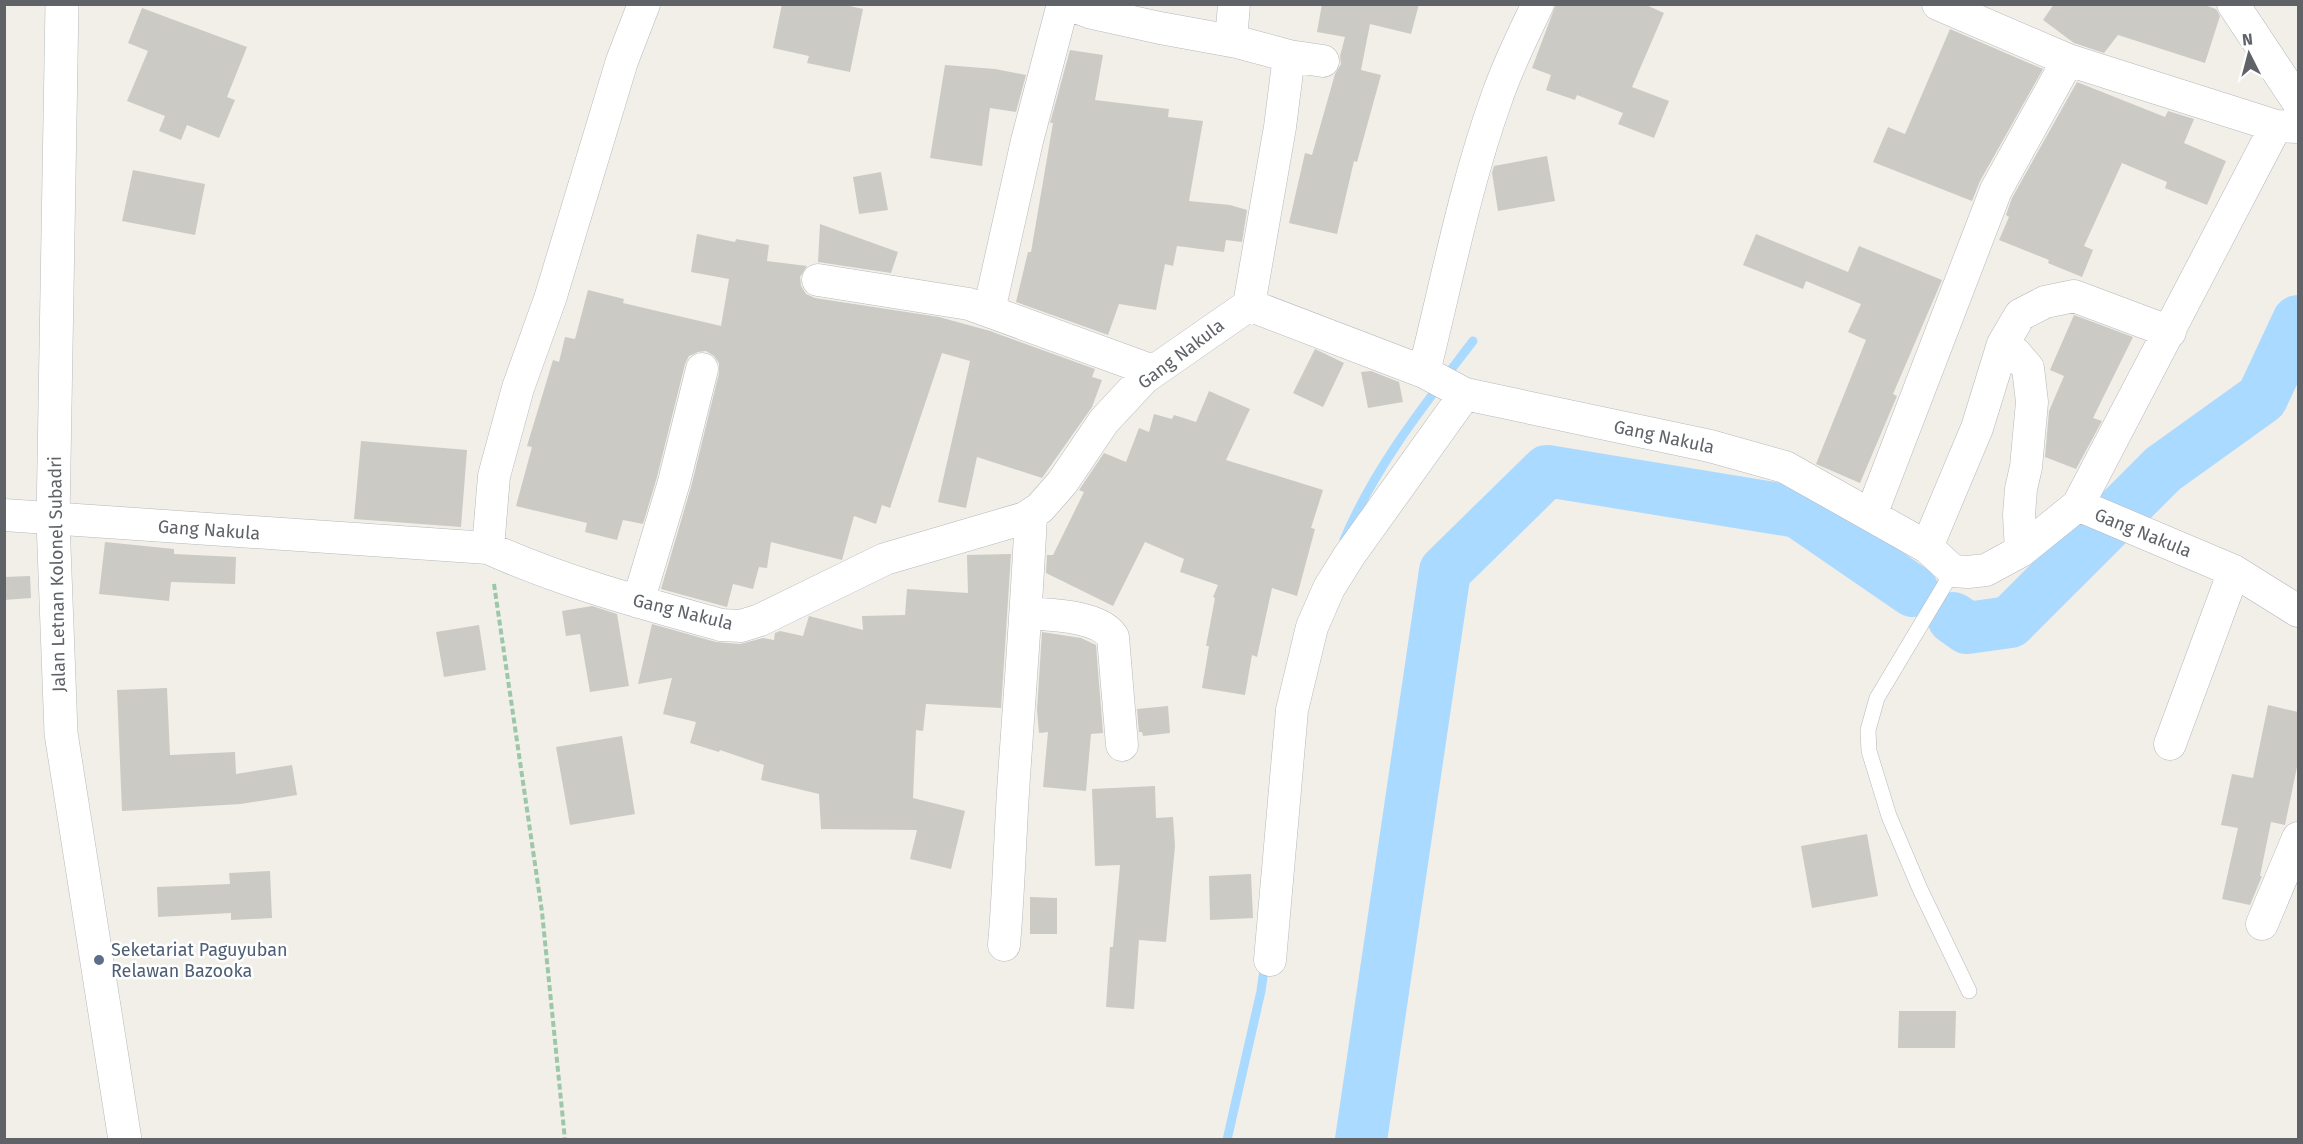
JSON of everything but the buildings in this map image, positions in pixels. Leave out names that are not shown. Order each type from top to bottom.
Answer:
[{"type":"main road","name":"Jalan Letnan Kolonel Subadri","points":[[62,4],[53,520],[62,733],[125,1140]]},
{"type":"street","points":[[488,548],[494,476],[518,388],[550,299],[622,61],[644,4]]},
{"type":"street","points":[[989,311],[1027,141],[1063,4]]},
{"type":"street","points":[[1068,4],[1092,13],[1231,41],[1289,56],[1323,61]]},
{"type":"street","points":[[1231,41],[1234,4]]},
{"type":"street","points":[[1270,960],[1292,710],[1312,627],[1329,588],[1445,384],[1478,156],[1501,85],[1538,4]]},
{"type":"street","points":[[1938,4],[2068,60],[2287,126],[2170,332],[2098,514]]},
{"type":"street","points":[[2233,4],[2298,102]]},
{"type":"street","points":[[1249,305],[1280,127],[1289,56]]},
{"type":"street","points":[[1871,515],[1996,190],[2068,60]]},
{"type":"street","points":[[818,280],[969,304],[1153,370]]},
{"type":"street","points":[[1927,547],[1977,429],[2003,344],[2020,315],[2044,302],[2074,296],[2170,332]]},
{"type":"street","name":"Gang Nakula","points":[[4,515],[488,548],[524,564],[638,602],[721,625],[741,626],[760,621],[885,559],[1025,518],[1040,508],[1062,483],[1104,421],[1153,370],[1249,305],[1445,384],[1710,446],[1785,467],[1927,547],[1953,571],[1986,570],[2098,514],[2234,571],[2298,611]]},
{"type":"street","points":[[2003,344],[2015,353],[2028,368],[2032,402],[2026,467],[2019,507],[2021,551]]},
{"type":"street","points":[[638,602],[674,483],[702,369]]},
{"type":"street","points":[[1004,945],[1031,514]]},
{"type":"street","points":[[2170,744],[2234,571]]},
{"type":"street","points":[[1026,613],[1074,617],[1109,630],[1113,637],[1122,745]]},
{"type":"street","points":[[2262,924],[2298,838]]},
{"type":"lane","points":[[1953,571],[1876,699],[1868,730],[1869,751],[1889,816],[1920,889],[1969,991]]},
{"type":"path","points":[[488,548],[542,912],[565,1140]]},
{"type":"waterway","points":[[1953,618],[1967,628],[2010,622],[2163,469],[2262,398],[2298,321]]},
{"type":"waterway","points":[[1344,540],[1370,487],[1402,436],[1473,341]]},
{"type":"waterway","points":[[1361,1140],[1445,571],[1547,471],[1798,512],[1913,591]]},
{"type":"waterway","points":[[1227,1140],[1261,991],[1265,963]]},
{"type":"place","name":"Seketariat Paguyuban Relawan Bazooka","points":[[99,960]]}]
